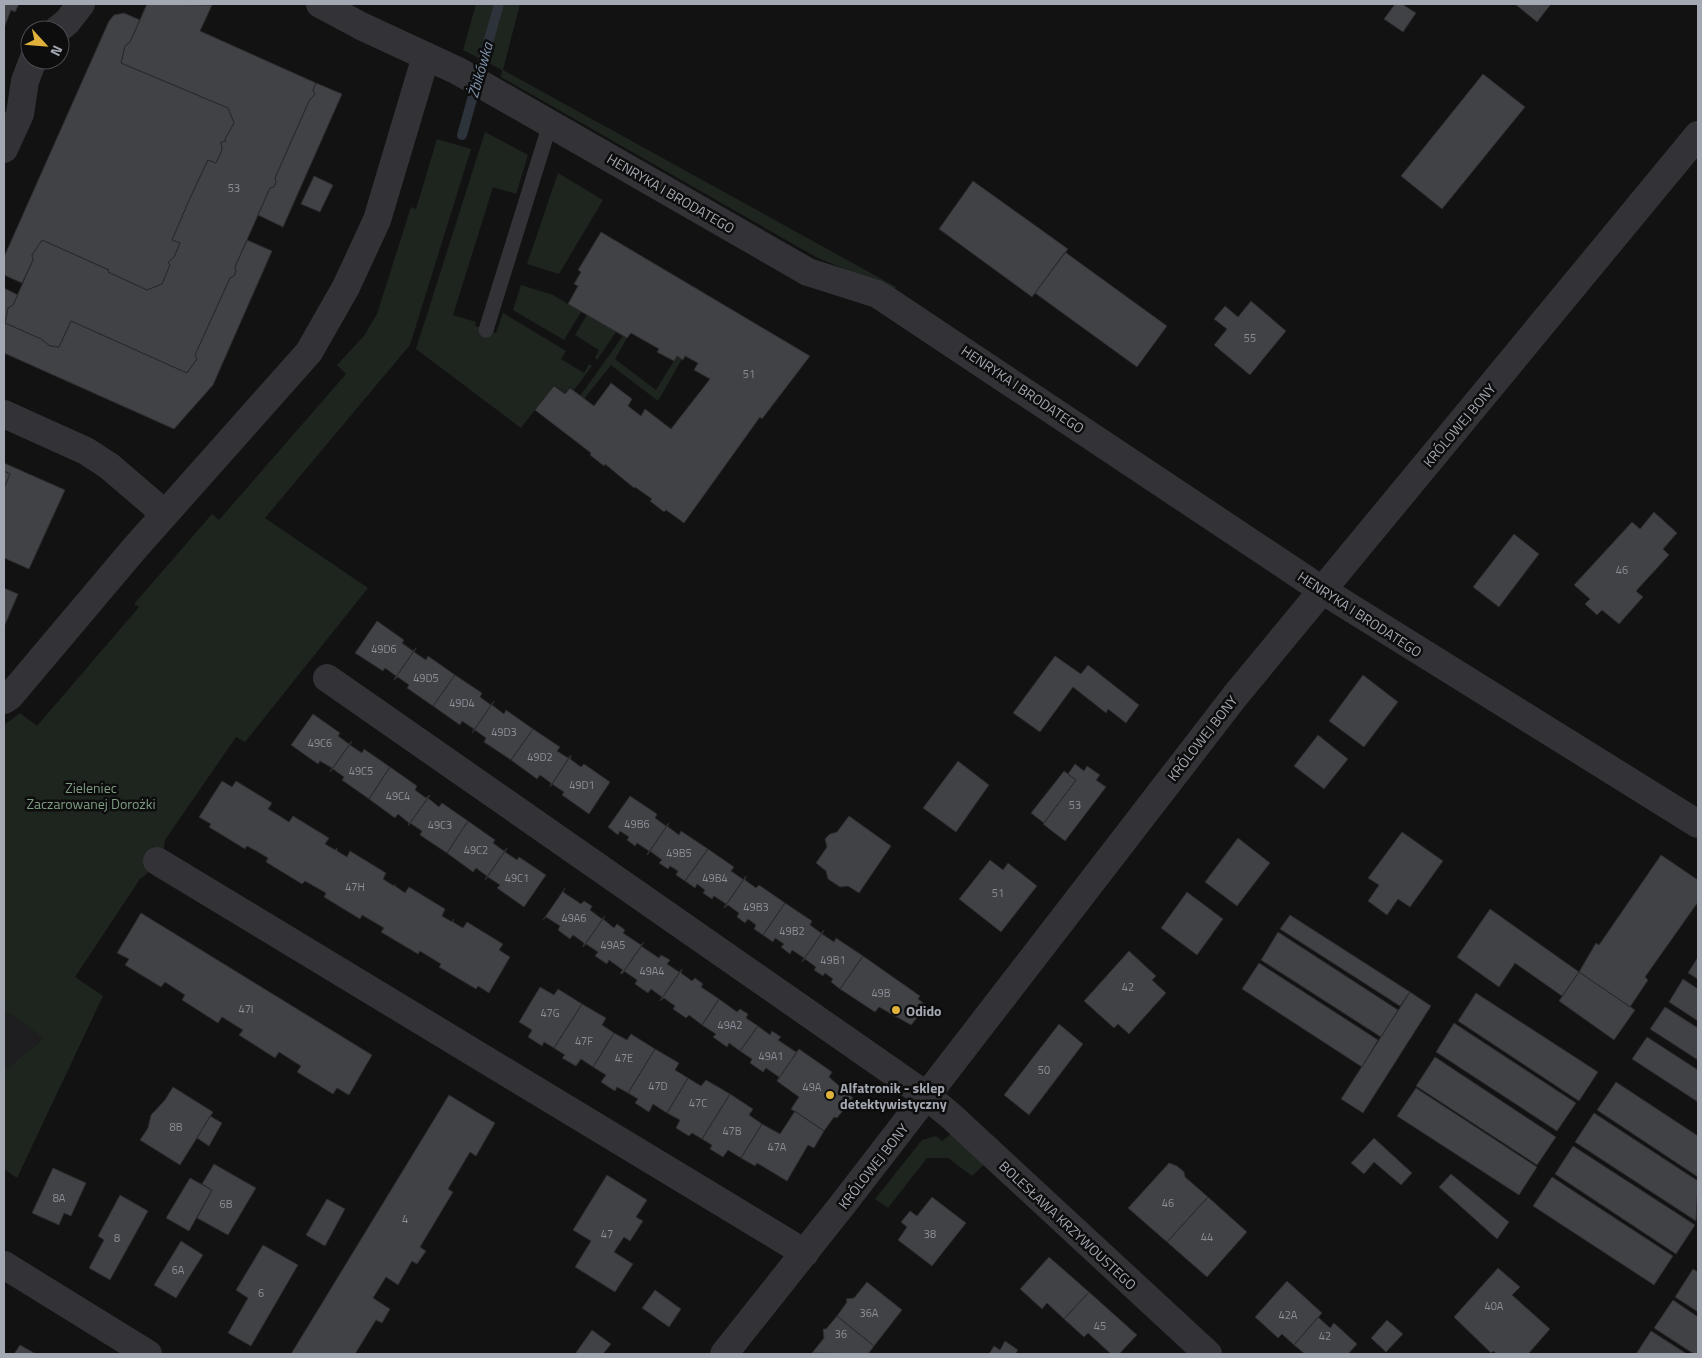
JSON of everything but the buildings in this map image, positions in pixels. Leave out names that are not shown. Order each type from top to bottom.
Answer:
[{"type":"street","points":[[69,20],[81,4]]},
{"type":"street","name":"HENRYKA I BRODATEGO","points":[[320,4],[361,26],[458,71],[808,272],[877,294],[1322,590],[1698,824]]},
{"type":"street","points":[[4,700],[10,696],[165,514],[309,352],[364,252],[377,220],[426,56]]},
{"type":"street","points":[[4,149],[20,114],[30,70]]},
{"type":"street","name":"KRÓLOWEJ BONY","points":[[724,1354],[927,1096],[1172,777],[1322,590],[1698,135]]},
{"type":"street","points":[[4,414],[86,452],[109,466],[165,514]]},
{"type":"street","name":"BOLESŁAWA KRZYWOUSTEGO","points":[[327,678],[927,1096],[1208,1354]]},
{"type":"street","points":[[157,861],[805,1253]]},
{"type":"street","points":[[4,1265],[148,1354]]},
{"type":"lane","points":[[486,330],[550,124]]},
{"type":"shaded area","points":[[4,1011],[27,1025],[43,1039],[4,1071]]},
{"type":"green space","points":[[476,4],[520,4],[503,70],[896,287],[894,290],[816,257],[501,77],[502,70],[463,50]]},
{"type":"green space","points":[[485,132],[528,155],[516,194],[493,187],[453,315],[476,322],[475,326],[496,333],[503,313],[566,351],[561,359],[584,373],[589,364],[592,366],[574,390],[570,387],[565,393],[554,385],[521,428],[416,349]]},
{"type":"green space","name":"Zieleniec Zaczarowanej Dorożki","points":[[437,139],[471,149],[410,345],[265,518],[368,588],[245,742],[236,737],[165,840],[157,862],[140,879],[75,977],[103,996],[17,1178],[4,1169],[4,1071],[43,1039],[27,1025],[4,1011],[4,725],[20,713],[37,726],[139,607],[134,604],[212,514],[219,520],[346,374],[337,365],[364,336],[377,314],[411,207],[416,209]]},
{"type":"green space","points":[[558,173],[603,200],[559,274],[527,264]]},
{"type":"green space","points":[[521,285],[553,295],[581,312],[564,340],[513,310]]},
{"type":"green space","points":[[587,315],[616,332],[597,360],[595,358],[599,350],[575,335]]},
{"type":"green space","points":[[623,336],[627,338],[615,359],[656,390],[677,356],[682,359],[658,401],[611,365],[584,399],[580,396]]},
{"type":"green space","points":[[952,1133],[985,1164],[972,1176],[948,1158],[927,1158],[888,1208],[875,1199],[922,1140],[936,1136],[942,1141]]},
{"type":"waterway","name":"Żbikówka","points":[[462,135],[499,4]]},
{"type":"place","name":"Odido","points":[[896,1010]]},
{"type":"place","name":"Alfatronik - sklep detektywistyczny","points":[[830,1095]]}]
